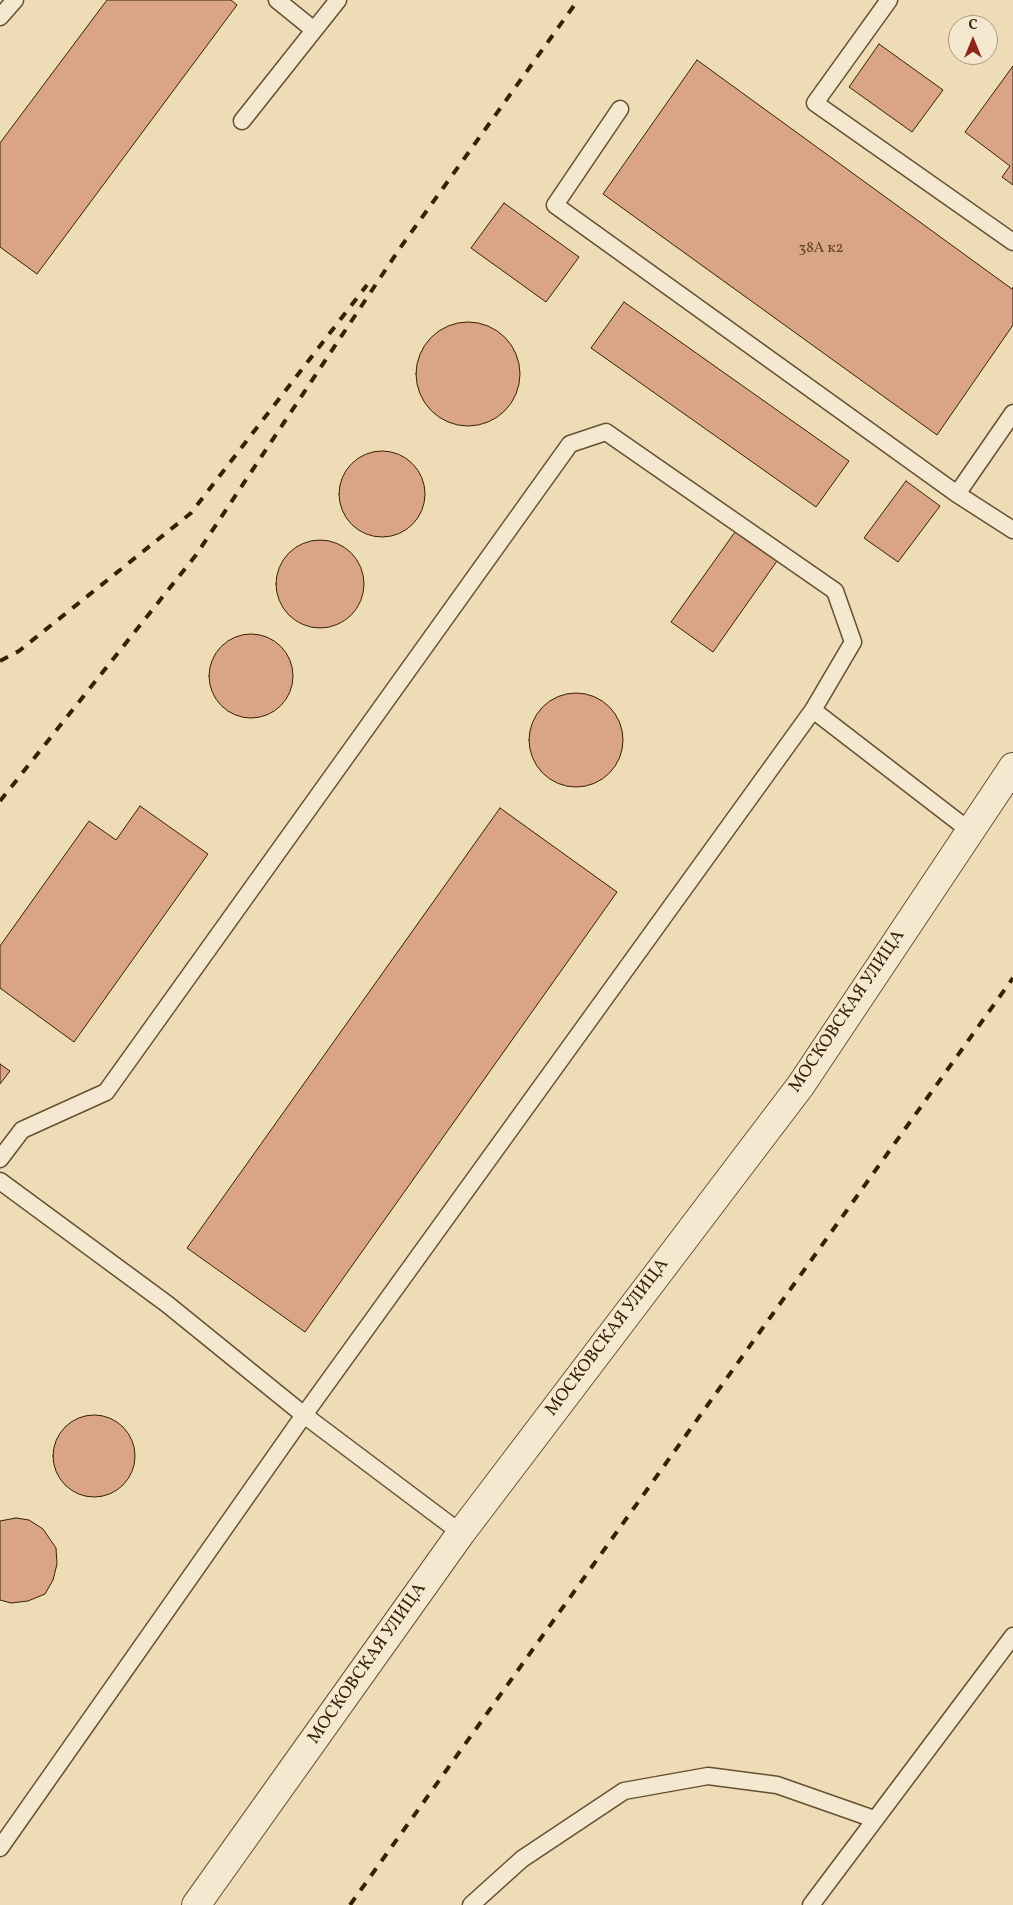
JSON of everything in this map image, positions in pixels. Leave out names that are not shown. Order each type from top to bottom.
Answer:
[{"type":"street","name":"МОСКОВСКАЯ УЛИЦА","points":[[196,1905],[461,1533],[800,1085],[1013,767]]},
{"type":"lane","points":[[0,17],[15,0]]},
{"type":"lane","points":[[277,0],[314,30]]},
{"type":"lane","points":[[242,122],[338,0]]},
{"type":"lane","points":[[889,0],[815,103],[1013,242]]},
{"type":"lane","points":[[620,109],[555,205],[958,494],[1013,530]]},
{"type":"lane","points":[[958,494],[1013,413]]},
{"type":"lane","points":[[0,1159],[22,1130],[106,1092],[570,444],[606,432],[835,591],[853,642],[813,710],[304,1414],[0,1848]]},
{"type":"lane","points":[[813,710],[970,832]]},
{"type":"lane","points":[[0,1181],[167,1304],[304,1414],[461,1533]]},
{"type":"lane","points":[[811,1905],[1013,1636]]},
{"type":"lane","points":[[471,1905],[522,1859],[624,1791],[708,1776],[777,1785],[874,1819]]},
{"type":"building","points":[[107,0],[231,0],[237,5],[37,274],[0,247],[0,143]]},
{"type":"building","points":[[879,44],[943,90],[912,132],[849,87]]},
{"type":"building","points":[[697,60],[1012,289],[1013,287],[1013,325],[937,435],[603,194]]},
{"type":"building","points":[[1013,66],[1013,185],[1002,177],[1010,166],[965,132]]},
{"type":"building","points":[[504,203],[579,257],[546,302],[471,248]]},
{"type":"building","points":[[624,302],[849,461],[816,507],[591,348]]},
{"type":"building","points":[[468,322],[488,326],[497,331],[511,345],[516,354],[520,374],[516,394],[511,403],[497,417],[488,422],[468,426],[448,422],[439,417],[425,403],[420,394],[416,374],[420,354],[425,345],[439,331],[448,326]]},
{"type":"building","points":[[374,451],[390,451],[399,454],[413,463],[422,477],[425,494],[422,511],[413,525],[399,534],[390,537],[374,537],[358,530],[346,518],[339,502],[339,486],[346,470],[358,458]]},
{"type":"building","points":[[906,481],[940,506],[898,562],[864,538]]},
{"type":"building","points":[[735,532],[777,561],[713,652],[671,622]]},
{"type":"building","points":[[320,540],[337,544],[351,553],[360,567],[364,584],[360,601],[351,615],[337,624],[320,628],[303,624],[289,615],[280,601],[276,584],[280,567],[289,553],[303,544]]},
{"type":"building","points":[[251,634],[267,637],[281,646],[290,660],[293,676],[290,692],[281,706],[267,715],[251,718],[235,715],[221,706],[212,692],[209,676],[212,660],[221,646],[235,637]]},
{"type":"building","points":[[567,693],[585,693],[610,706],[620,722],[623,740],[620,758],[610,774],[585,787],[567,787],[542,774],[529,749],[529,731],[542,706]]},
{"type":"building","points":[[140,806],[208,854],[74,1042],[0,988],[0,946],[89,821],[116,840]]},
{"type":"building","points":[[500,808],[617,892],[305,1332],[187,1248]]},
{"type":"building","points":[[0,1064],[10,1071],[0,1084]]},
{"type":"building","points":[[94,1415],[110,1418],[123,1427],[132,1440],[135,1456],[132,1472],[123,1485],[110,1494],[94,1497],[78,1494],[65,1485],[56,1472],[53,1456],[56,1440],[65,1427],[78,1418]]},
{"type":"building","points":[[16,1518],[29,1520],[43,1529],[56,1548],[57,1564],[53,1580],[45,1594],[28,1601],[11,1603],[0,1600],[0,1521]]},
{"type":"railway","points":[[0,801],[196,555],[400,248],[578,0]]},
{"type":"railway","points":[[0,661],[19,651],[191,513],[367,285]]},
{"type":"railway","points":[[350,1905],[1013,978]]}]
